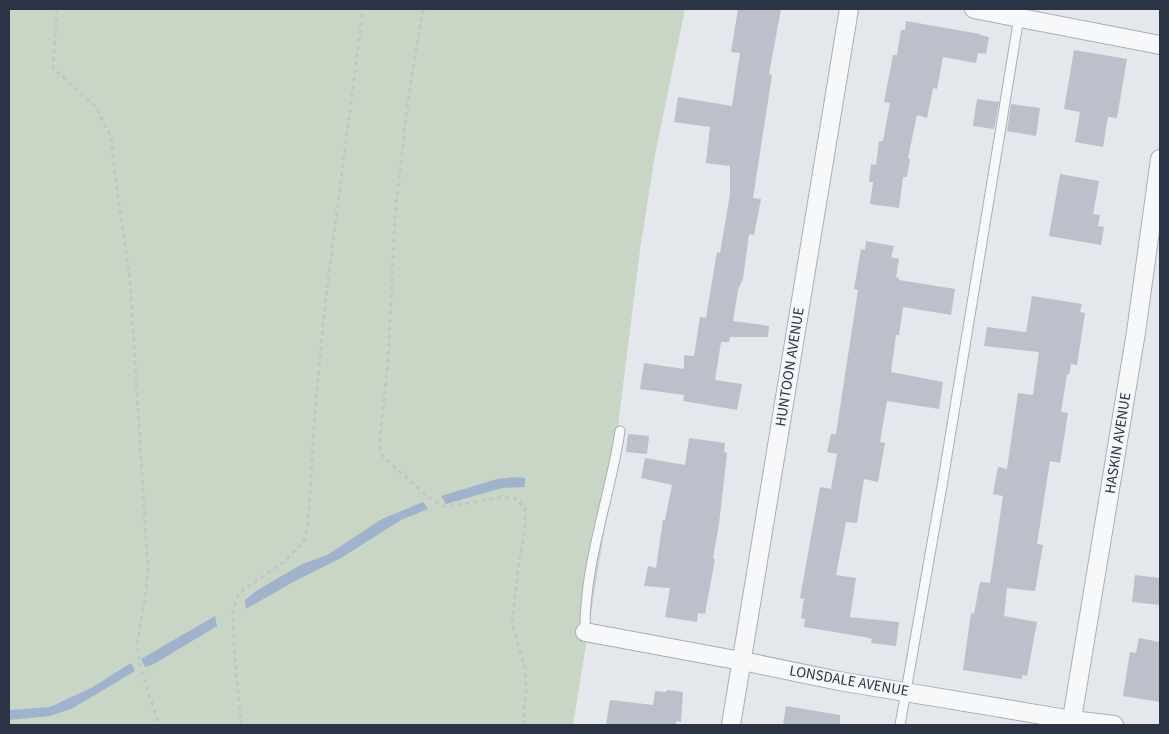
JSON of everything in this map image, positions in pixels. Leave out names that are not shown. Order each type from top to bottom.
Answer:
[{"type":"street","name":"HUNTOON AVENUE","points":[[731,725],[850,9]]},
{"type":"street","points":[[974,9],[1160,45]]},
{"type":"street","name":"HASKIN AVENUE","points":[[1071,723],[1136,332],[1160,159]]},
{"type":"street","name":"LONSDALE AVENUE","points":[[585,632],[1071,723],[1114,725]]},
{"type":"lane","points":[[900,725],[1019,17]]},
{"type":"lane","points":[[585,632],[588,580],[620,431]]},
{"type":"path","points":[[57,9],[53,68],[96,107],[111,137],[130,279],[148,572],[137,642],[140,666],[160,725]]},
{"type":"path","points":[[241,725],[234,647],[233,610],[239,593],[285,561],[304,542],[308,526],[316,398],[326,296],[363,9]]},
{"type":"path","points":[[423,9],[408,100],[395,215],[388,363],[379,446],[382,455],[401,473],[431,499],[445,507],[502,497],[517,499],[525,508],[526,532],[519,562],[512,624],[526,668],[523,725]]},
{"type":"green space","points":[[9,9],[685,9],[655,155],[640,250],[606,521],[573,725],[9,725]]},
{"type":"water","points":[[525,478],[525,487],[502,488],[446,504],[441,496],[497,479]]},
{"type":"water","points":[[423,502],[428,509],[401,520],[341,558],[246,609],[245,600],[256,591],[302,564],[327,555],[382,519]]},
{"type":"water","points":[[215,616],[217,626],[154,664],[145,667],[141,659]]},
{"type":"water","points":[[131,663],[135,671],[73,708],[50,716],[9,720],[9,710],[50,707],[91,688]]},
{"type":"building","points":[[738,9],[781,9],[769,74],[772,75],[753,198],[761,199],[754,235],[749,234],[743,279],[738,290],[733,321],[769,326],[768,337],[730,337],[729,342],[721,342],[715,380],[742,384],[737,410],[683,401],[684,395],[640,389],[644,363],[684,369],[684,355],[694,356],[700,317],[706,318],[717,252],[720,253],[730,194],[730,166],[706,163],[710,127],[674,122],[678,97],[732,106],[740,53],[731,52]]},
{"type":"building","points":[[906,21],[989,37],[986,54],[978,53],[976,63],[943,57],[937,89],[933,88],[927,118],[917,115],[908,158],[910,159],[907,177],[903,177],[899,208],[870,204],[873,182],[869,182],[871,164],[876,165],[879,141],[883,141],[890,103],[884,102],[893,55],[897,55],[901,30],[905,30]]},
{"type":"building","points":[[1074,50],[1127,59],[1117,118],[1108,117],[1103,147],[1075,142],[1080,112],[1064,109]]},
{"type":"building","points":[[977,99],[999,102],[994,129],[973,126]]},
{"type":"building","points":[[1011,104],[1040,108],[1036,136],[1007,131]]},
{"type":"building","points":[[1060,174],[1099,181],[1093,214],[1100,215],[1098,226],[1104,227],[1101,245],[1049,236]]},
{"type":"building","points":[[866,241],[894,246],[891,257],[899,259],[896,277],[899,280],[955,289],[951,315],[903,307],[899,335],[896,335],[891,372],[943,382],[939,409],[887,401],[880,442],[885,443],[878,482],[864,479],[857,523],[846,522],[836,575],[856,578],[850,617],[899,622],[896,646],[871,643],[872,639],[864,637],[804,627],[805,619],[801,618],[804,599],[800,598],[820,487],[831,489],[837,454],[827,452],[831,434],[836,434],[858,290],[854,289],[861,249],[865,250]]},
{"type":"building","points":[[1032,296],[1082,304],[1080,312],[1085,313],[1077,365],[1071,364],[1069,375],[1067,374],[1061,412],[1068,413],[1060,463],[1050,461],[1037,544],[1043,545],[1035,591],[1007,588],[1004,616],[1037,622],[1027,676],[1022,675],[1022,679],[963,670],[971,613],[974,614],[980,582],[990,583],[1003,496],[993,494],[998,467],[1007,469],[1018,393],[1033,395],[1039,352],[984,346],[987,327],[1026,332]]},
{"type":"building","points":[[628,434],[649,436],[647,454],[626,452]]},
{"type":"building","points":[[689,438],[725,443],[724,452],[727,453],[713,558],[715,559],[705,614],[698,613],[697,622],[665,617],[670,588],[644,586],[648,566],[656,568],[663,520],[665,520],[672,485],[641,478],[645,458],[685,465]]},
{"type":"building","points":[[1135,575],[1160,578],[1160,605],[1132,602]]},
{"type":"building","points":[[1139,638],[1160,642],[1160,702],[1123,696],[1130,652],[1136,653]]},
{"type":"building","points":[[667,690],[683,692],[681,722],[676,721],[676,725],[606,725],[610,700],[653,705],[655,691],[666,692]]},
{"type":"building","points":[[786,706],[840,715],[840,725],[783,725]]}]
